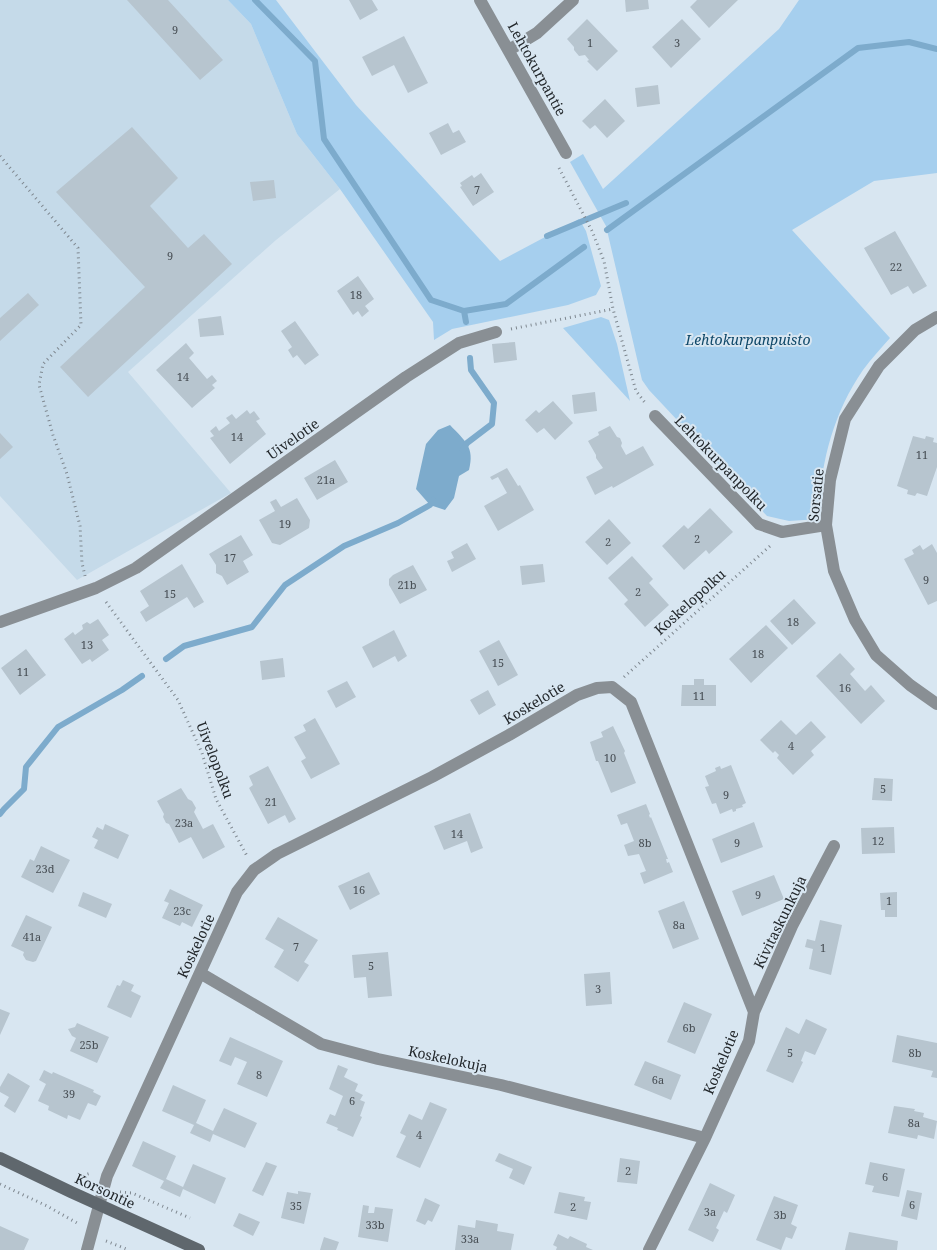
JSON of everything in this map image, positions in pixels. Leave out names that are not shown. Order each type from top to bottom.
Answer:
[{"type":"main road","name":"Korsontie","points":[[0,1158],[199,1250]]},
{"type":"street","name":"Lehtokurpantie","points":[[480,0],[566,153]]},
{"type":"street","points":[[509,50],[537,33],[573,0]]},
{"type":"street","name":"Sorsatie","points":[[937,318],[915,330],[879,366],[845,419],[830,480],[826,525],[834,571],[855,620],[876,655],[910,685],[937,704]]},
{"type":"street","name":"Uivelotie","points":[[0,622],[96,588],[136,568],[406,377],[459,343],[496,332]]},
{"type":"street","name":"Lehtokurpanpolku","points":[[655,416],[759,524],[782,532],[826,525]]},
{"type":"street","points":[[612,687],[631,702],[754,1012]]},
{"type":"street","name":"Koskelotie","points":[[87,1250],[106,1176],[237,892],[254,870],[276,854],[432,777],[577,695],[597,688],[612,687]]},
{"type":"street","name":"Kivitaskunkuja","points":[[754,1012],[792,926],[834,846]]},
{"type":"street","name":"Koskelokuja","points":[[200,973],[321,1044],[378,1060],[500,1085],[705,1138]]},
{"type":"street","name":"Koskelotie","points":[[649,1250],[705,1138],[749,1041],[754,1012]]},
{"type":"path","name":"Uivelopolku","points":[[0,156],[78,248],[81,325],[43,364],[40,385],[53,435],[67,474],[80,526],[85,579],[96,588],[178,700],[202,752],[216,799],[254,870]]},
{"type":"path","points":[[580,207],[604,261],[613,309],[636,391],[655,416]]},
{"type":"path","points":[[496,332],[613,309]]},
{"type":"path","name":"Koskelopolku","points":[[612,687],[772,544],[782,532]]},
{"type":"path","points":[[0,1184],[47,1206],[108,1242],[129,1250]]},
{"type":"path","points":[[132,1193],[190,1218]]},
{"type":"shaded area","points":[[0,0],[228,0],[251,24],[297,134],[340,189],[276,240],[128,372],[231,493],[77,580],[0,496]]},
{"type":"shaded area","points":[[450,425],[470,450],[471,462],[469,470],[459,476],[454,498],[445,510],[430,505],[416,489],[426,444],[438,430]]},
{"type":"green space","points":[[228,0],[276,0],[356,105],[500,261],[579,219],[586,231],[601,286],[596,295],[568,305],[452,329],[434,340],[433,322],[340,189],[297,134],[251,24]]},
{"type":"green space","name":"Lehtokurpanpuisto","points":[[799,0],[937,0],[937,173],[874,181],[792,230],[890,338],[863,370],[843,404],[825,460],[819,519],[789,521],[767,516],[649,390],[642,380],[606,226],[570,162],[583,154],[603,189],[779,29]]},
{"type":"green space","points":[[601,317],[609,320],[617,344],[630,401],[563,328]]},
{"type":"building","points":[[127,0],[168,0],[223,60],[200,80]]},
{"type":"building","points":[[349,0],[372,0],[378,10],[360,20]]},
{"type":"building","points":[[625,0],[648,0],[649,9],[626,12]]},
{"type":"building","points":[[697,0],[738,0],[709,28],[690,7]]},
{"type":"building","points":[[587,19],[618,51],[597,71],[587,61],[589,60],[585,55],[579,56],[567,39]]},
{"type":"building","points":[[682,19],[701,39],[671,68],[652,47]]},
{"type":"building","points":[[404,36],[428,83],[408,93],[394,65],[372,76],[362,57]]},
{"type":"building","points":[[658,85],[660,104],[637,107],[635,88]]},
{"type":"building","points":[[605,99],[625,121],[607,138],[595,125],[590,129],[582,121]]},
{"type":"building","points":[[448,123],[453,133],[459,130],[466,142],[441,155],[429,133]]},
{"type":"building","points":[[132,127],[178,178],[150,206],[188,248],[204,234],[232,264],[88,397],[60,367],[145,287],[56,192]]},
{"type":"building","points":[[481,173],[494,192],[473,206],[460,187],[462,186],[460,183],[472,175],[474,178]]},
{"type":"building","points":[[274,180],[276,198],[253,201],[250,182]]},
{"type":"building","points":[[895,231],[927,286],[913,294],[908,286],[891,295],[864,248]]},
{"type":"building","points":[[358,276],[374,299],[365,306],[369,311],[362,317],[358,311],[353,315],[337,291]]},
{"type":"building","points":[[28,293],[39,305],[0,341],[0,318]]},
{"type":"building","points":[[221,316],[224,335],[200,337],[198,319]]},
{"type":"building","points":[[295,321],[319,355],[305,365],[297,355],[293,358],[288,350],[292,347],[281,331]]},
{"type":"building","points":[[515,342],[517,360],[494,363],[492,344]]},
{"type":"building","points":[[186,343],[194,353],[189,358],[207,379],[212,375],[217,381],[212,385],[215,388],[192,408],[156,370]]},
{"type":"building","points":[[595,392],[597,411],[574,414],[572,395]]},
{"type":"building","points":[[553,401],[573,423],[555,440],[544,428],[537,433],[525,420],[536,410],[539,413]]},
{"type":"building","points":[[247,410],[250,414],[254,411],[260,419],[256,421],[266,434],[230,464],[210,438],[214,436],[210,431],[216,426],[219,431],[230,423],[226,418],[232,414],[236,419]]},
{"type":"building","points":[[610,426],[617,437],[620,438],[621,446],[626,455],[643,446],[654,465],[613,488],[612,486],[595,495],[586,477],[603,468],[588,441],[599,435],[598,432]]},
{"type":"building","points":[[0,433],[13,447],[0,459]]},
{"type":"building","points":[[913,436],[925,439],[926,436],[934,438],[933,442],[937,443],[937,467],[927,496],[917,493],[915,496],[907,494],[908,490],[897,486]]},
{"type":"building","points":[[335,460],[348,482],[317,500],[304,478]]},
{"type":"building","points":[[507,468],[518,486],[520,485],[534,510],[498,531],[484,506],[507,493],[498,477],[492,480],[490,477]]},
{"type":"building","points":[[297,498],[310,520],[309,528],[280,545],[272,543],[259,520],[275,511],[270,502],[276,499],[281,507]]},
{"type":"building","points":[[710,508],[733,532],[709,554],[706,550],[684,570],[662,546],[684,525],[688,529]]},
{"type":"building","points":[[609,519],[631,543],[607,565],[585,542]]},
{"type":"building","points":[[241,535],[253,555],[243,561],[249,572],[227,585],[222,576],[216,573],[216,565],[209,554]]},
{"type":"building","points":[[467,543],[476,559],[452,572],[447,561],[454,558],[451,552]]},
{"type":"building","points":[[932,544],[937,553],[937,601],[928,605],[904,559],[914,554],[912,550],[920,545],[923,550]]},
{"type":"building","points":[[632,556],[653,579],[649,583],[669,605],[645,627],[624,604],[628,600],[608,578]]},
{"type":"building","points":[[182,564],[204,602],[194,608],[187,597],[146,622],[140,612],[149,606],[140,591]]},
{"type":"building","points":[[543,564],[545,582],[522,585],[520,566]]},
{"type":"building","points":[[413,565],[427,590],[400,604],[389,585],[389,579]]},
{"type":"building","points":[[794,599],[816,623],[792,645],[770,621]]},
{"type":"building","points":[[98,619],[109,635],[102,640],[109,650],[92,662],[90,659],[82,664],[64,639],[73,632],[75,635],[83,629],[82,625],[87,622],[90,624]]},
{"type":"building","points":[[766,625],[788,648],[751,683],[729,659]]},
{"type":"building","points":[[394,630],[407,656],[398,662],[395,656],[373,668],[362,647]]},
{"type":"building","points":[[499,640],[518,675],[498,686],[479,651]]},
{"type":"building","points":[[26,649],[46,675],[20,695],[1,668]]},
{"type":"building","points":[[840,653],[855,669],[850,674],[865,691],[871,685],[885,701],[861,724],[816,676]]},
{"type":"building","points":[[283,658],[285,677],[262,680],[260,661]]},
{"type":"building","points":[[694,679],[704,679],[704,685],[716,685],[716,706],[681,706],[682,685],[694,685]]},
{"type":"building","points":[[347,681],[356,697],[336,708],[327,691]]},
{"type":"building","points":[[488,690],[496,705],[479,715],[470,700]]},
{"type":"building","points":[[315,718],[340,764],[311,779],[301,761],[306,758],[294,737],[306,731],[303,725]]},
{"type":"building","points":[[781,720],[796,735],[811,721],[826,737],[811,751],[814,755],[793,775],[777,758],[779,755],[775,751],[773,753],[760,740]]},
{"type":"building","points":[[613,726],[625,751],[624,753],[636,783],[611,793],[598,761],[596,761],[590,742],[603,737],[601,732]]},
{"type":"building","points":[[731,765],[746,803],[742,805],[743,807],[736,809],[736,811],[733,812],[732,809],[720,814],[716,803],[712,804],[705,787],[709,786],[705,776],[716,771],[715,768],[720,766],[721,769]]},
{"type":"building","points":[[268,766],[296,819],[289,823],[285,815],[268,824],[249,788],[253,785],[249,776]]},
{"type":"building","points":[[874,778],[893,779],[892,801],[872,800]]},
{"type":"building","points":[[181,788],[196,808],[194,812],[203,829],[213,824],[225,847],[203,859],[191,837],[179,843],[169,824],[166,823],[163,817],[164,814],[157,801]]},
{"type":"building","points":[[646,804],[668,859],[666,859],[667,863],[669,862],[673,872],[644,884],[640,873],[646,871],[639,854],[628,856],[624,845],[634,841],[627,823],[621,825],[617,815]]},
{"type":"building","points":[[470,813],[483,848],[471,853],[467,841],[444,850],[434,826]]},
{"type":"building","points":[[754,822],[763,847],[721,863],[712,839]]},
{"type":"building","points":[[105,824],[129,835],[118,859],[94,848],[98,840],[92,837],[97,827],[103,830]]},
{"type":"building","points":[[894,827],[895,853],[862,854],[861,828]]},
{"type":"building","points":[[41,846],[70,860],[53,893],[21,877],[30,859],[34,861]]},
{"type":"building","points":[[369,872],[380,894],[350,910],[338,886]]},
{"type":"building","points":[[774,875],[784,899],[742,916],[732,891]]},
{"type":"building","points":[[170,889],[203,905],[192,927],[182,922],[180,926],[162,918],[169,903],[164,901]]},
{"type":"building","points":[[83,892],[112,904],[106,918],[78,906]]},
{"type":"building","points":[[897,892],[897,917],[885,917],[885,910],[881,910],[880,893]]},
{"type":"building","points":[[684,901],[699,939],[673,949],[658,911]]},
{"type":"building","points":[[26,915],[52,927],[36,961],[33,962],[26,960],[23,955],[24,952],[11,946]]},
{"type":"building","points":[[278,917],[318,940],[304,962],[309,965],[298,982],[274,967],[284,950],[265,939]]},
{"type":"building","points":[[820,920],[842,925],[831,975],[809,969],[813,949],[805,947],[807,939],[815,941]]},
{"type":"building","points":[[388,952],[392,996],[368,998],[366,977],[354,978],[352,955]]},
{"type":"building","points":[[610,972],[612,1004],[586,1006],[584,974]]},
{"type":"building","points":[[123,980],[134,985],[131,991],[141,996],[131,1018],[107,1007],[117,985],[120,986]]},
{"type":"building","points":[[684,1002],[712,1014],[695,1054],[667,1042]]},
{"type":"building","points":[[0,1009],[10,1013],[0,1035]]},
{"type":"building","points":[[806,1019],[827,1029],[815,1055],[805,1051],[801,1061],[803,1062],[793,1083],[766,1071],[786,1027],[799,1034]]},
{"type":"building","points":[[77,1023],[109,1037],[97,1063],[70,1051],[76,1038],[72,1036],[68,1029],[75,1027]]},
{"type":"building","points":[[897,1035],[937,1043],[937,1078],[931,1077],[933,1071],[892,1062]]},
{"type":"building","points":[[230,1037],[283,1061],[267,1097],[237,1084],[247,1062],[235,1057],[231,1066],[219,1061]]},
{"type":"building","points":[[645,1061],[681,1075],[671,1100],[634,1085]]},
{"type":"building","points":[[338,1065],[348,1069],[344,1077],[358,1084],[355,1091],[363,1095],[360,1100],[365,1102],[360,1116],[362,1117],[353,1137],[326,1123],[330,1114],[335,1116],[343,1096],[329,1089]]},
{"type":"building","points":[[44,1070],[94,1090],[93,1092],[101,1096],[96,1106],[88,1103],[80,1120],[68,1115],[67,1119],[48,1110],[49,1106],[38,1101],[46,1084],[39,1080]]},
{"type":"building","points":[[8,1073],[30,1086],[15,1113],[4,1106],[9,1097],[0,1092],[0,1087]]},
{"type":"building","points":[[173,1085],[206,1100],[196,1123],[213,1131],[224,1108],[257,1123],[245,1148],[213,1134],[210,1142],[190,1133],[194,1125],[162,1111]]},
{"type":"building","points":[[430,1102],[447,1109],[420,1168],[396,1157],[406,1136],[400,1133],[409,1114],[422,1120]]},
{"type":"building","points":[[894,1106],[915,1109],[914,1111],[924,1113],[923,1117],[937,1121],[934,1139],[918,1135],[917,1139],[888,1133]]},
{"type":"building","points":[[143,1141],[176,1156],[166,1179],[183,1187],[193,1164],[226,1178],[215,1204],[183,1189],[180,1197],[160,1188],[164,1181],[132,1166]]},
{"type":"building","points":[[499,1153],[532,1167],[524,1185],[509,1178],[513,1169],[495,1161]]},
{"type":"building","points":[[620,1158],[640,1161],[637,1184],[617,1182]]},
{"type":"building","points":[[266,1162],[277,1166],[263,1196],[252,1191]]},
{"type":"building","points":[[870,1162],[905,1169],[899,1197],[872,1192],[874,1186],[865,1184]]},
{"type":"building","points":[[710,1183],[735,1195],[727,1213],[724,1211],[716,1228],[719,1230],[713,1242],[688,1230]]},
{"type":"building","points":[[907,1190],[922,1193],[917,1220],[901,1216]]},
{"type":"building","points":[[298,1191],[311,1193],[304,1224],[281,1218],[287,1192],[298,1194]]},
{"type":"building","points":[[559,1192],[585,1197],[584,1201],[591,1202],[587,1220],[554,1213]]},
{"type":"building","points":[[774,1196],[798,1205],[791,1224],[797,1227],[792,1239],[786,1237],[781,1250],[756,1240]]},
{"type":"building","points":[[425,1198],[440,1205],[432,1222],[428,1220],[425,1225],[416,1221]]},
{"type":"building","points":[[363,1205],[369,1206],[368,1213],[374,1213],[375,1207],[393,1209],[388,1242],[358,1237]]},
{"type":"building","points":[[239,1213],[260,1222],[253,1236],[233,1226]]},
{"type":"building","points":[[476,1220],[498,1224],[497,1231],[514,1234],[511,1250],[455,1250],[458,1225],[475,1228]]},
{"type":"building","points":[[0,1226],[29,1239],[24,1250],[0,1250]]},
{"type":"building","points":[[849,1232],[898,1241],[897,1250],[845,1250]]},
{"type":"building","points":[[558,1234],[568,1239],[570,1236],[587,1244],[586,1247],[593,1250],[556,1250],[557,1247],[553,1245]]},
{"type":"building","points":[[324,1237],[339,1242],[336,1250],[320,1250]]},
{"type":"waterway","points":[[255,0],[315,61],[324,139],[431,300],[464,311],[506,304],[584,247]]},
{"type":"waterway","points":[[607,230],[858,48],[909,42],[937,49]]},
{"type":"waterway","points":[[547,236],[626,203]]},
{"type":"waterway","points":[[464,311],[466,322]]},
{"type":"waterway","points":[[463,450],[467,443],[492,424],[494,403],[471,370],[470,358]]},
{"type":"waterway","points":[[166,659],[184,646],[252,627],[285,585],[344,546],[398,523],[430,505],[433,500]]},
{"type":"waterway","points":[[0,814],[24,789],[26,767],[58,727],[122,690],[142,676]]}]
